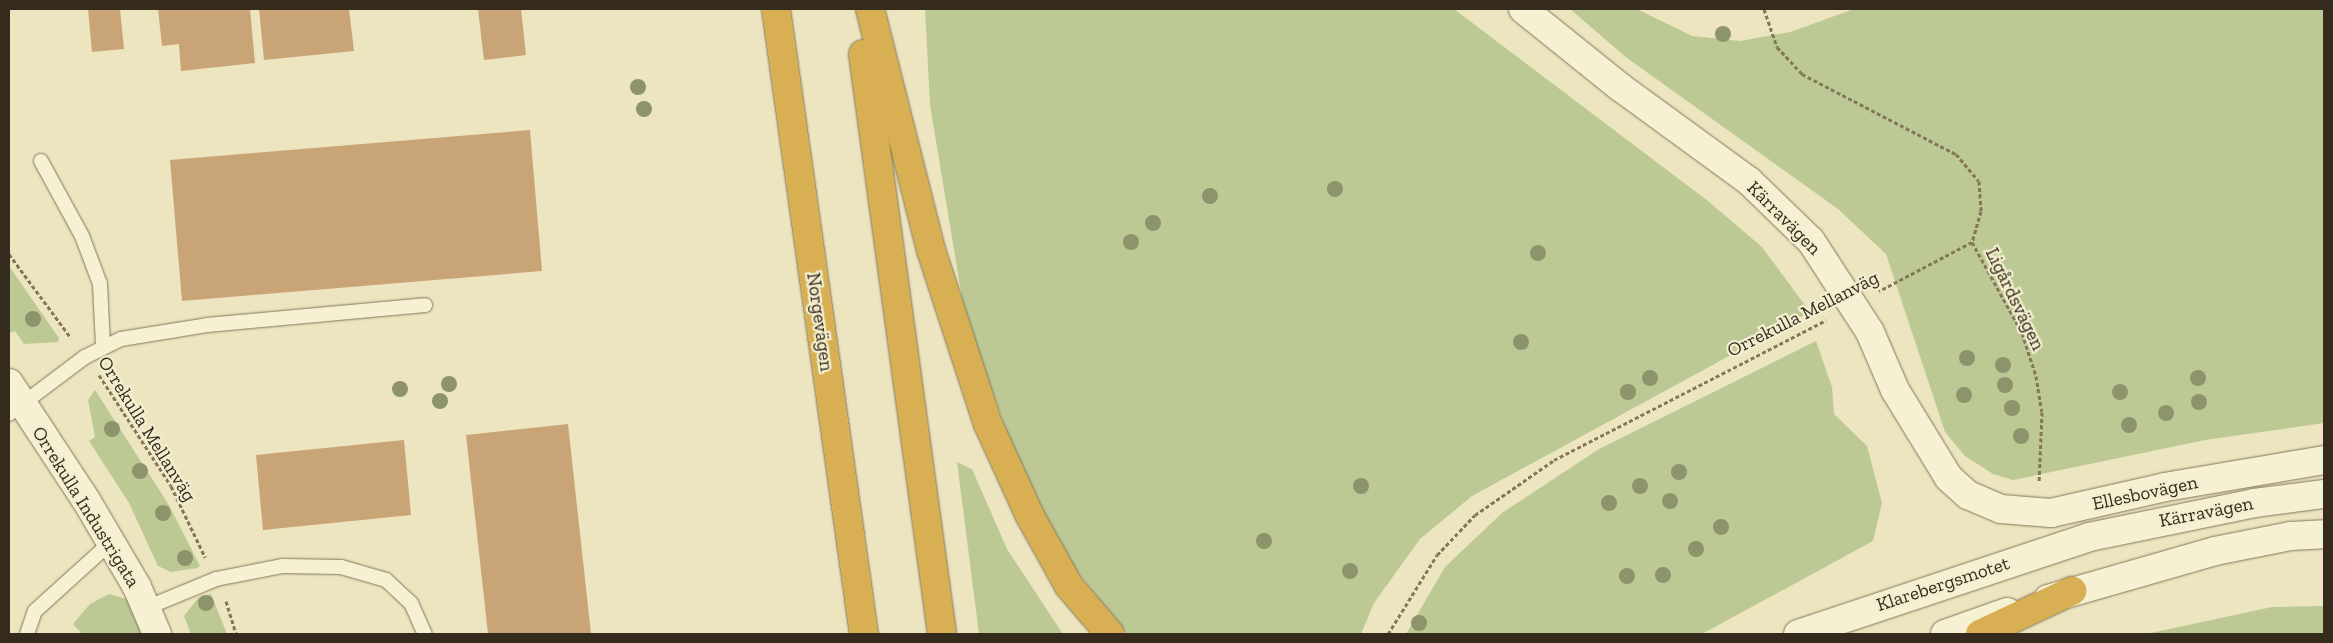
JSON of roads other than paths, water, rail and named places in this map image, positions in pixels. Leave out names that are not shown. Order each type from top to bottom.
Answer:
[{"type":"highway","name":"Norgevägen","points":[[776,9],[864,634]]},
{"type":"highway","points":[[857,9],[942,634]]},
{"type":"highway","points":[[870,9],[931,250],[988,424],[1030,516],[1065,578],[1110,634]]},
{"type":"highway","points":[[1980,634],[2072,591]]},
{"type":"main road","name":"Kärravägen","points":[[1523,9],[1620,87],[1749,181],[1811,241],[1854,304],[1894,390],[1948,478],[1968,496]]},
{"type":"main road","name":"Orrekulla Industrigata","points":[[13,400],[111,542],[146,608],[157,634]]},
{"type":"main road","name":"Ellesbovägen","points":[[1968,496],[2001,510],[2051,513],[2165,487],[2324,460]]},
{"type":"main road","name":"Kärravägen","points":[[2089,537],[2254,502],[2324,494]]},
{"type":"main road","points":[[1945,634],[2072,591],[2215,551],[2290,536],[2324,534]]},
{"type":"main road","name":"Klarebergsmotet","points":[[1798,634],[2089,537]]},
{"type":"lane","points":[[41,161],[82,236],[100,284],[103,345]]},
{"type":"lane","points":[[13,400],[103,345],[188,327],[425,305]]},
{"type":"lane","points":[[27,634],[35,611],[111,542]]},
{"type":"lane","points":[[146,608],[216,578],[282,566],[341,567],[386,580],[411,604],[424,634]]}]
